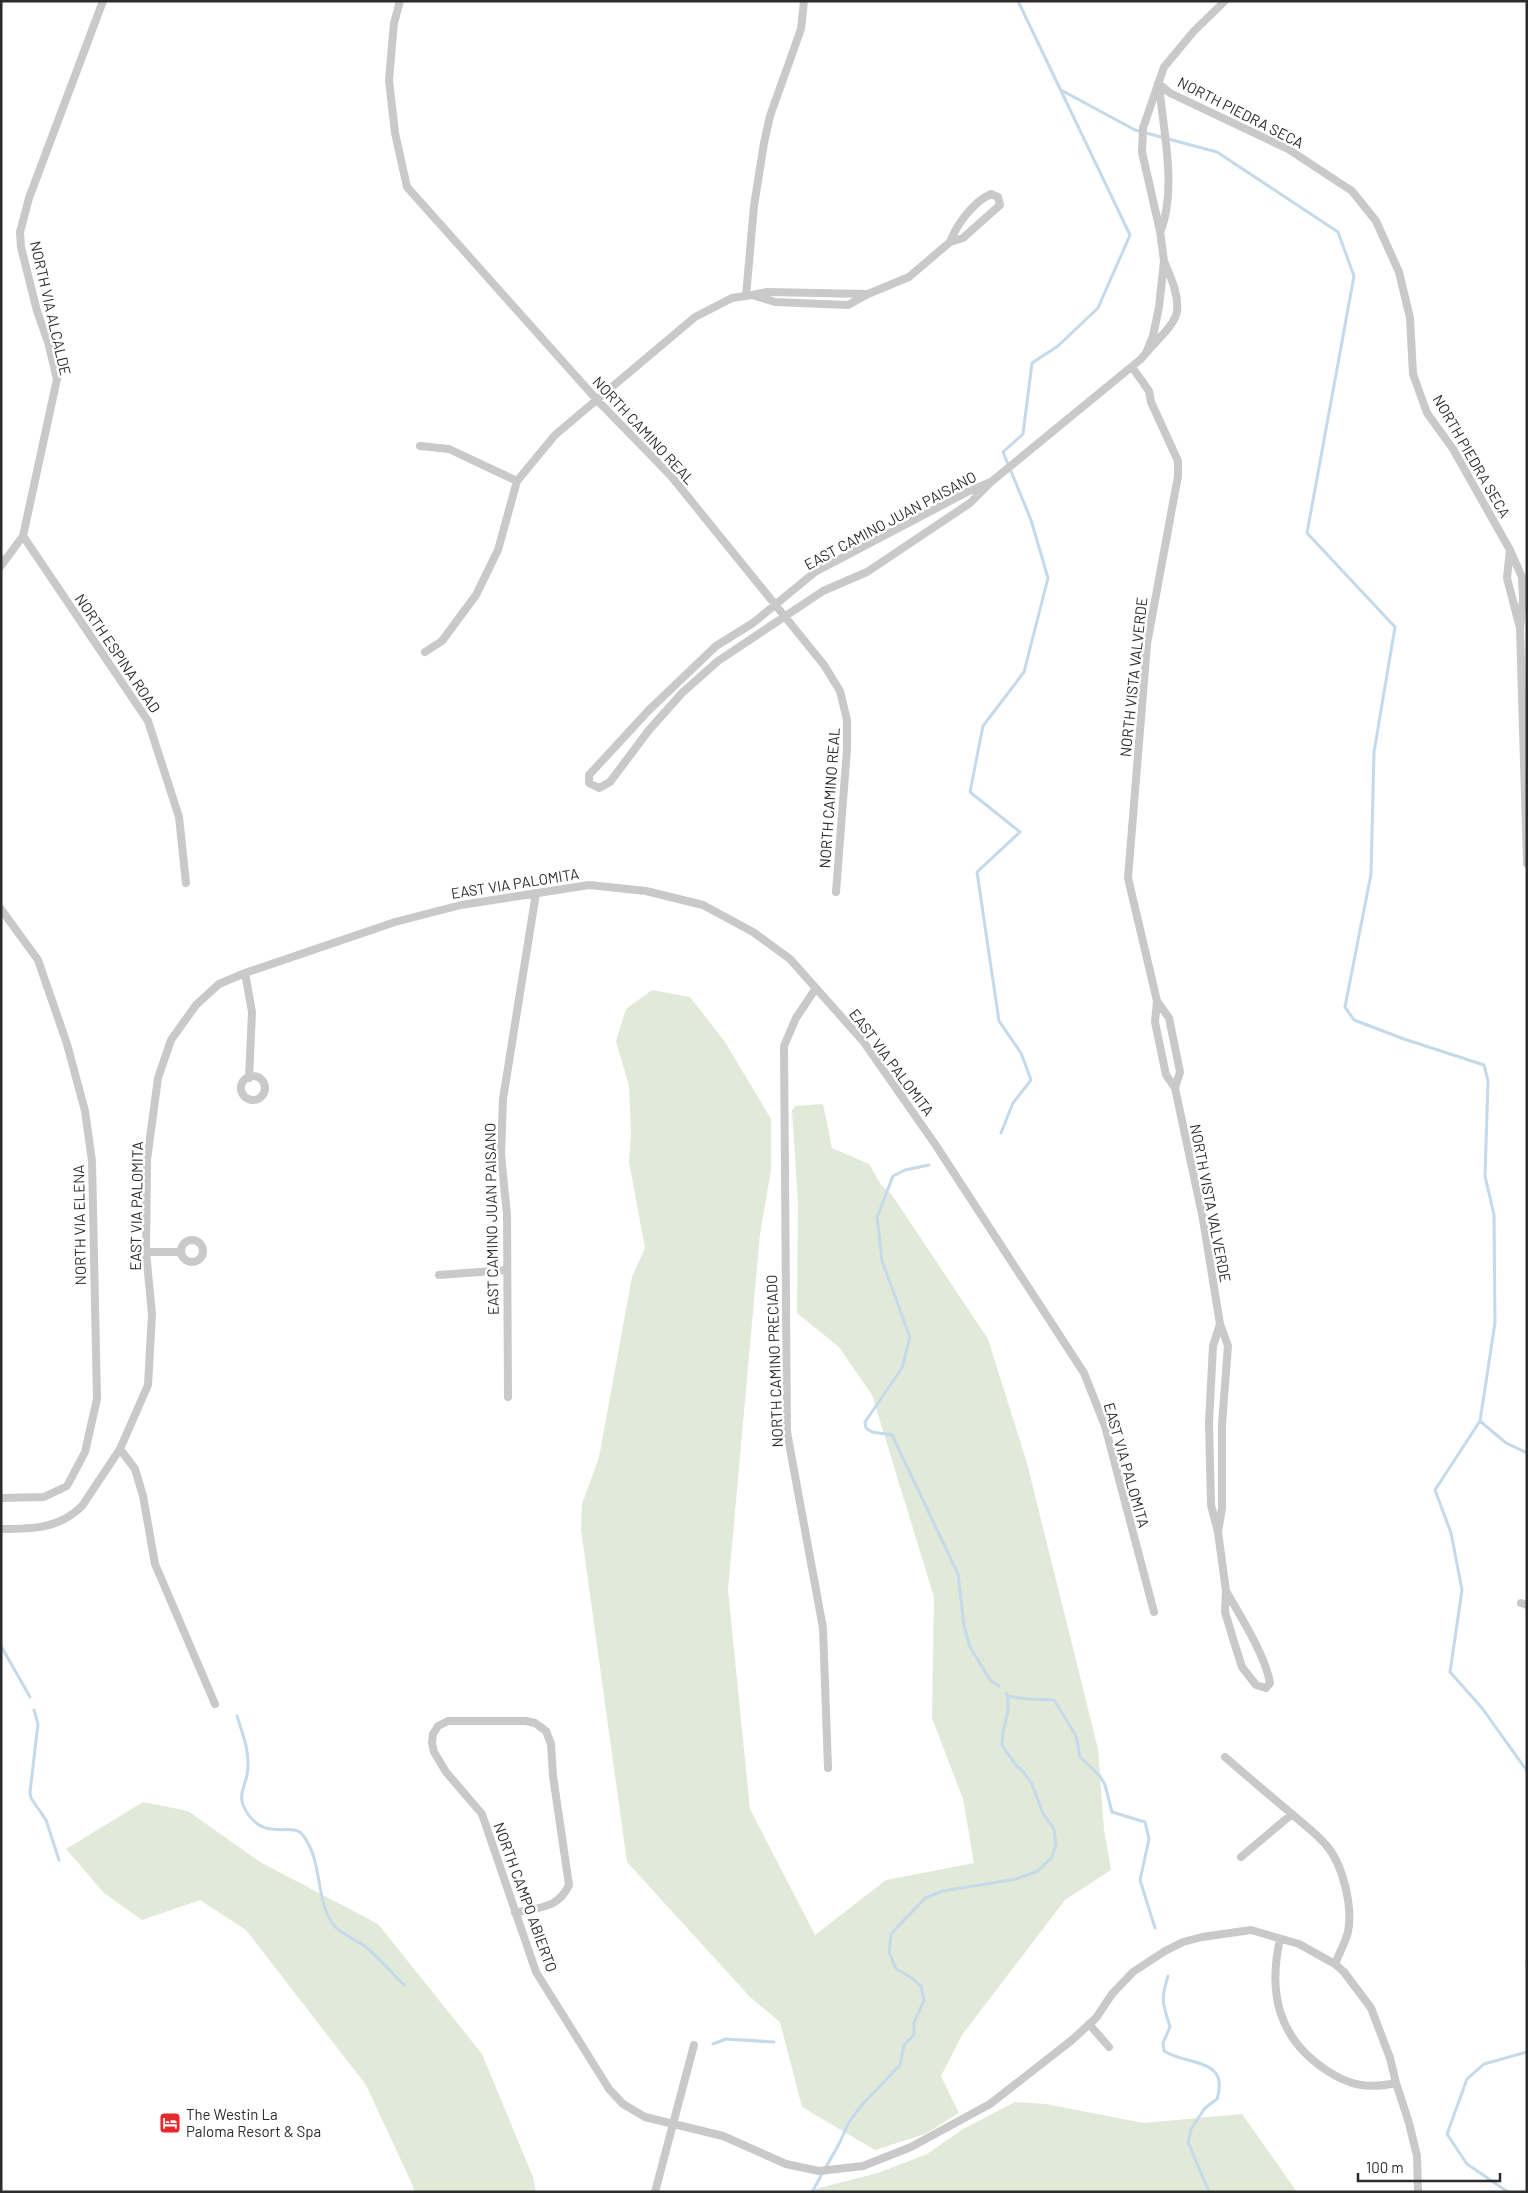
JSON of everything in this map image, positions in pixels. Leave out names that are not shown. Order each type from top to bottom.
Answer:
[{"type":"street","name":"NORTH VIA ALCALDE","points":[[1,566],[23,536],[57,379],[48,342],[37,311],[21,247],[20,232],[29,198],[103,1]]},
{"type":"street","name":"NORTH CAMINO REAL","points":[[400,1],[394,23],[389,80],[395,133],[407,187],[598,401],[671,476],[776,604],[837,684],[846,709],[847,749],[836,892]]},
{"type":"street","points":[[749,296],[755,196],[764,143],[770,116],[801,29],[804,1]]},
{"type":"street","name":"EAST CAMINO JUAN PAISANO","points":[[1146,352],[1153,336],[1159,307],[1164,261],[1160,230],[1142,152],[1143,128],[1164,67],[1194,31],[1225,1]]},
{"type":"street","name":"NORTH PIEDRA SECA","points":[[1158,83],[1167,151],[1165,219],[1160,230]]},
{"type":"street","name":"NORTH PIEDRA SECA","points":[[1158,83],[1170,93],[1288,149],[1352,191],[1376,221],[1399,272],[1410,318],[1413,374],[1427,413],[1453,448],[1510,550],[1522,577],[1523,599],[1520,628],[1527,864]]},
{"type":"street","points":[[425,652],[435,647],[448,633],[476,595],[488,574],[498,550],[517,481],[555,435],[598,401],[695,317],[732,298],[767,292],[868,294],[909,277],[950,242],[963,238],[988,218],[1000,205],[998,197],[992,194],[981,199],[954,231],[950,242]]},
{"type":"street","name":"EAST CAMINO JUAN PAISANO","points":[[991,482],[969,491],[815,572],[753,623],[716,646],[682,677],[612,749],[589,775],[589,783],[599,788],[610,782],[649,730],[682,693],[718,661],[784,615],[823,591],[866,572],[970,503],[991,482],[1132,367],[1167,330],[1178,313],[1174,286],[1164,261]]},
{"type":"street","name":"NORTH VISTA VALVERDE","points":[[1132,367],[1149,391],[1151,402],[1178,461],[1178,476],[1147,644],[1128,878],[1156,1001],[1155,1022],[1162,1057],[1166,1075],[1175,1088],[1189,1161],[1203,1218],[1220,1324],[1228,1346],[1222,1424],[1222,1508],[1218,1532]]},
{"type":"street","points":[[420,446],[449,449],[517,481]]},
{"type":"street","name":"NORTH ESPINA ROAD","points":[[23,536],[148,722],[179,817],[186,883]]},
{"type":"street","name":"NORTH PIEDRA SECA","points":[[1510,550],[1507,578],[1520,628]]},
{"type":"street","name":"EAST VIA PALOMITA","points":[[1,1529],[46,1527],[75,1513],[82,1506],[120,1449],[148,1384],[152,1314],[146,1252],[147,1160],[158,1078],[171,1040],[196,1006],[219,984],[245,973],[404,920],[461,905],[589,885],[646,891],[703,905],[753,932],[790,959],[863,1041],[936,1144],[1084,1373],[1105,1426],[1154,1612]]},
{"type":"street","name":"EAST CAMINO JUAN PAISANO","points":[[508,1398],[507,1216],[500,1154],[503,1099],[536,893]]},
{"type":"street","name":"NORTH VIA ELENA","points":[[1,909],[38,960],[68,1044],[85,1111],[92,1161],[97,1399],[85,1452],[67,1486],[44,1497],[1,1498]]},
{"type":"street","points":[[245,973],[252,1012],[249,1078]]},
{"type":"street","name":"NORTH CAMINO PRECIADO","points":[[816,988],[796,1018],[784,1046],[785,1313],[787,1432],[823,1628],[828,1768]]},
{"type":"street","name":"NORTH VISTA VALVERDE","points":[[1156,1001],[1169,1018],[1171,1027],[1180,1072],[1175,1088]]},
{"type":"street","points":[[146,1252],[180,1252]]},
{"type":"street","points":[[439,1275],[506,1270]]},
{"type":"street","name":"NORTH VISTA VALVERDE","points":[[1220,1324],[1213,1346],[1209,1423],[1211,1505],[1218,1532],[1226,1592],[1224,1612],[1242,1667],[1256,1685],[1266,1688],[1270,1683],[1268,1673],[1226,1592]]},
{"type":"street","points":[[120,1449],[136,1469],[156,1564],[214,1704]]},
{"type":"street","points":[[428,1724],[436,1730],[438,1726],[448,1722],[526,1721],[548,1726],[553,1776],[568,1875],[568,1896],[553,1904],[516,1913]]},
{"type":"street","name":"NORTH CAMPO ABIERTO","points":[[436,1730],[433,1734],[432,1743],[434,1752],[446,1772],[482,1814],[536,1972],[609,2088],[623,2104],[645,2117],[673,2122],[723,2136],[786,2164],[820,2171],[863,2166],[911,2147],[990,2104],[1072,2040],[1089,2024],[1112,1994],[1133,1972],[1165,1951],[1183,1942],[1210,1935],[1251,1930],[1299,1944],[1335,1964],[1344,1972],[1371,2008],[1390,2058],[1409,2123],[1417,2156],[1418,2192]]},
{"type":"street","points":[[1225,1757],[1327,1845],[1343,1878],[1348,1898],[1348,1932],[1335,1964]]},
{"type":"street","points":[[1241,1857],[1292,1814]]},
{"type":"street","points":[[1280,1939],[1275,1959],[1274,1982],[1281,2016],[1292,2040],[1321,2067],[1347,2082],[1376,2088],[1396,2083]]},
{"type":"street","points":[[1089,2024],[1110,2046]]},
{"type":"street","points":[[655,2192],[694,2045]]},
{"type":"green space","points":[[652,990],[690,997],[725,1042],[771,1119],[771,1170],[760,1234],[728,1590],[750,1809],[815,1935],[886,1880],[974,1863],[963,1799],[932,1718],[934,1597],[872,1395],[839,1347],[797,1313],[798,1202],[792,1111],[795,1106],[823,1104],[832,1148],[869,1164],[881,1185],[892,1195],[988,1339],[1027,1463],[1098,1749],[1104,1829],[1111,1870],[1065,1900],[962,2035],[941,2076],[959,2113],[925,2134],[875,2150],[802,2107],[780,2022],[750,1997],[627,1862],[581,1530],[582,1504],[599,1457],[632,1277],[645,1248],[629,1162],[631,1134],[629,1086],[616,1041],[626,1009]]},
{"type":"green space","points":[[143,1802],[188,1811],[260,1862],[378,1924],[482,2054],[533,2177],[536,2192],[414,2192],[413,2186],[366,2085],[246,1930],[200,1900],[142,1920],[104,1893],[66,1849]]},
{"type":"green space","points":[[1015,2102],[1046,2104],[1143,2123],[1242,2114],[1297,2192],[814,2192],[815,2189],[878,2173],[927,2154],[963,2129]]},
{"type":"waterway","points":[[1001,1133],[1013,1103],[1031,1080],[1021,1053],[999,1021],[977,872],[1020,832],[970,792],[983,726],[1024,672],[1048,578],[1031,520],[1003,452],[1023,434],[1032,363],[1058,346],[1098,308],[1130,235],[1018,1]]},
{"type":"waterway","points":[[1061,90],[1135,130],[1217,152],[1338,232],[1354,276],[1307,533],[1395,627],[1374,752],[1371,874],[1345,1007],[1354,1020],[1404,1039],[1484,1065],[1488,1081],[1485,1176],[1494,1215],[1495,1323],[1480,1421],[1506,1443],[1527,1453]]},
{"type":"waterway","points":[[929,1165],[905,1170],[893,1176],[877,1217],[882,1261],[910,1337],[902,1368],[865,1422],[866,1428],[872,1432],[892,1435],[958,1574],[964,1626],[970,1647],[990,1680],[999,1686]]},
{"type":"waterway","points":[[1480,1421],[1435,1490],[1451,1533],[1462,1590],[1450,1672],[1482,1708],[1527,1771]]},
{"type":"waterway","points":[[1,1646],[30,1697]]},
{"type":"waterway","points":[[812,2192],[849,2122],[861,2106],[900,2065],[904,2045],[914,2035],[914,2023],[924,2000],[921,1986],[912,1978],[896,1969],[889,1952],[891,1934],[925,1898],[943,1891],[1016,1879],[1038,1871],[1052,1857],[1056,1844],[1054,1829],[1043,1814],[1032,1784],[1022,1770],[1017,1767],[1002,1745],[1008,1711],[1006,1693]]},
{"type":"waterway","points":[[1007,1696],[1054,1700],[1076,1736],[1080,1757],[1100,1776],[1105,1785],[1112,1812],[1145,1822],[1149,1839],[1140,1880],[1155,1928]]},
{"type":"waterway","points":[[34,1710],[38,1724],[30,1792],[31,1798],[46,1820],[59,1860]]},
{"type":"waterway","points":[[237,1716],[246,1745],[248,1760],[242,1801],[250,1817],[258,1825],[267,1828],[297,1831],[302,1834],[309,1844],[313,1855],[323,1902],[332,1923],[339,1930],[366,1947],[404,1985]]},
{"type":"waterway","points":[[1168,1976],[1163,2002],[1170,2027],[1163,2043],[1164,2051],[1173,2056],[1212,2069],[1217,2076],[1219,2085],[1217,2099],[1205,2108],[1191,2129],[1188,2142],[1209,2192]]},
{"type":"waterway","points":[[713,2044],[726,2039],[774,2042]]},
{"type":"waterway","points":[[1508,2192],[1467,2164],[1447,2134],[1467,2079],[1484,2064],[1527,2052]]},
{"type":"place","name":"The Westin La Paloma Resort & Spa","points":[[170,2123]]}]
